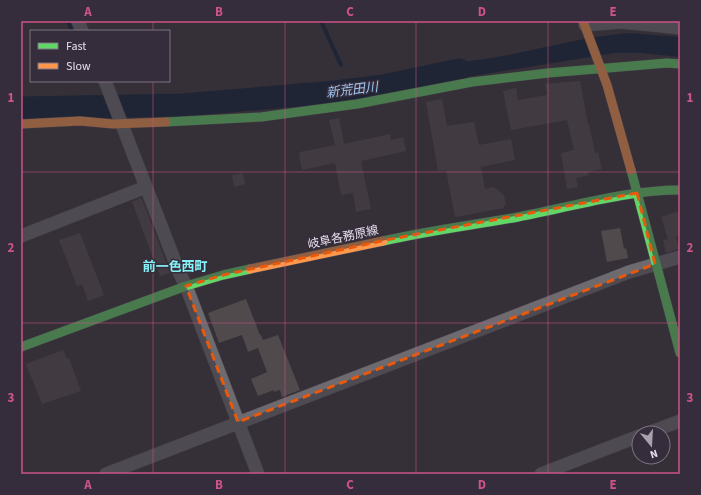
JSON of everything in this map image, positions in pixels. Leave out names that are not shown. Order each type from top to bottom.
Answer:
[{"type":"street","points":[[680,28],[666,24],[621,22],[585,26],[600,64],[630,164],[680,353]]},
{"type":"street","points":[[21,124],[80,121],[113,124],[121,120],[261,117],[357,104],[472,82],[600,64],[680,64]]},
{"type":"street","points":[[108,87],[258,474]]},
{"type":"street","points":[[21,236],[146,187]]},
{"type":"street","name":"岐阜各務原線","points":[[21,347],[186,286],[223,275],[386,240],[518,217],[637,193],[680,190]]},
{"type":"street","points":[[106,474],[629,272],[680,257]]},
{"type":"street","points":[[669,425],[680,421]]},
{"type":"street","points":[[541,474],[631,439]]},
{"type":"highlighted area","points":[[637,193],[655,264],[238,422],[186,286],[223,275],[386,240]]},
{"type":"water","points":[[630,33],[680,37],[680,57],[641,53],[615,53],[430,83],[427,67],[497,57],[580,40]]},
{"type":"building","points":[[580,81],[595,153],[598,152],[602,169],[588,172],[589,175],[576,178],[578,187],[567,189],[561,153],[574,150],[567,120],[511,130],[503,91],[516,88],[518,100],[547,95],[545,84]]},
{"type":"building","points":[[442,99],[447,126],[474,122],[479,145],[511,139],[515,160],[481,167],[485,189],[494,187],[504,195],[506,205],[503,206],[504,208],[455,217],[446,170],[438,171],[426,102]]},
{"type":"building","points":[[339,118],[344,144],[390,134],[391,140],[403,137],[406,151],[361,161],[371,209],[356,212],[353,193],[341,195],[335,163],[302,170],[299,154],[300,152],[335,145],[329,120]]},
{"type":"building","points":[[243,173],[245,184],[234,187],[232,175]]},
{"type":"building","points":[[140,198],[142,199],[170,273],[160,276],[132,202]]},
{"type":"building","points":[[680,211],[680,235],[676,237],[679,249],[666,253],[663,240],[668,239],[661,217]]},
{"type":"building","points":[[620,228],[624,249],[626,248],[628,258],[607,262],[601,231]]},
{"type":"building","points":[[80,233],[104,295],[88,301],[82,284],[77,286],[59,240]]},
{"type":"building","points":[[246,299],[263,340],[278,335],[300,390],[282,397],[280,390],[274,392],[274,390],[258,396],[251,379],[267,372],[258,348],[248,352],[242,335],[219,343],[208,313]]},
{"type":"building","points":[[63,350],[67,359],[69,358],[81,391],[42,404],[26,364]]},
{"type":"waterway","points":[[68,21],[72,30]]},
{"type":"waterway","points":[[321,21],[341,65]]},
{"type":"waterway","name":"新荒田川","points":[[21,108],[182,105],[335,92],[383,86],[459,70]]},
{"type":"traffic: fast","points":[[166,122],[261,117],[357,104],[472,82],[548,73],[667,63],[680,64]]},
{"type":"traffic: fast","points":[[631,170],[680,353]]},
{"type":"traffic: fast","points":[[383,241],[518,217],[619,196],[680,190]]},
{"type":"traffic: fast","points":[[21,347],[186,286],[250,269]]},
{"type":"traffic: slow","points":[[583,21],[607,85],[631,170]]},
{"type":"traffic: slow","points":[[21,124],[80,121],[113,124],[166,122]]},
{"type":"traffic: slow","points":[[250,269],[383,241]]},
{"type":"district","name":"前一色西町","points":[[175,266]]}]
